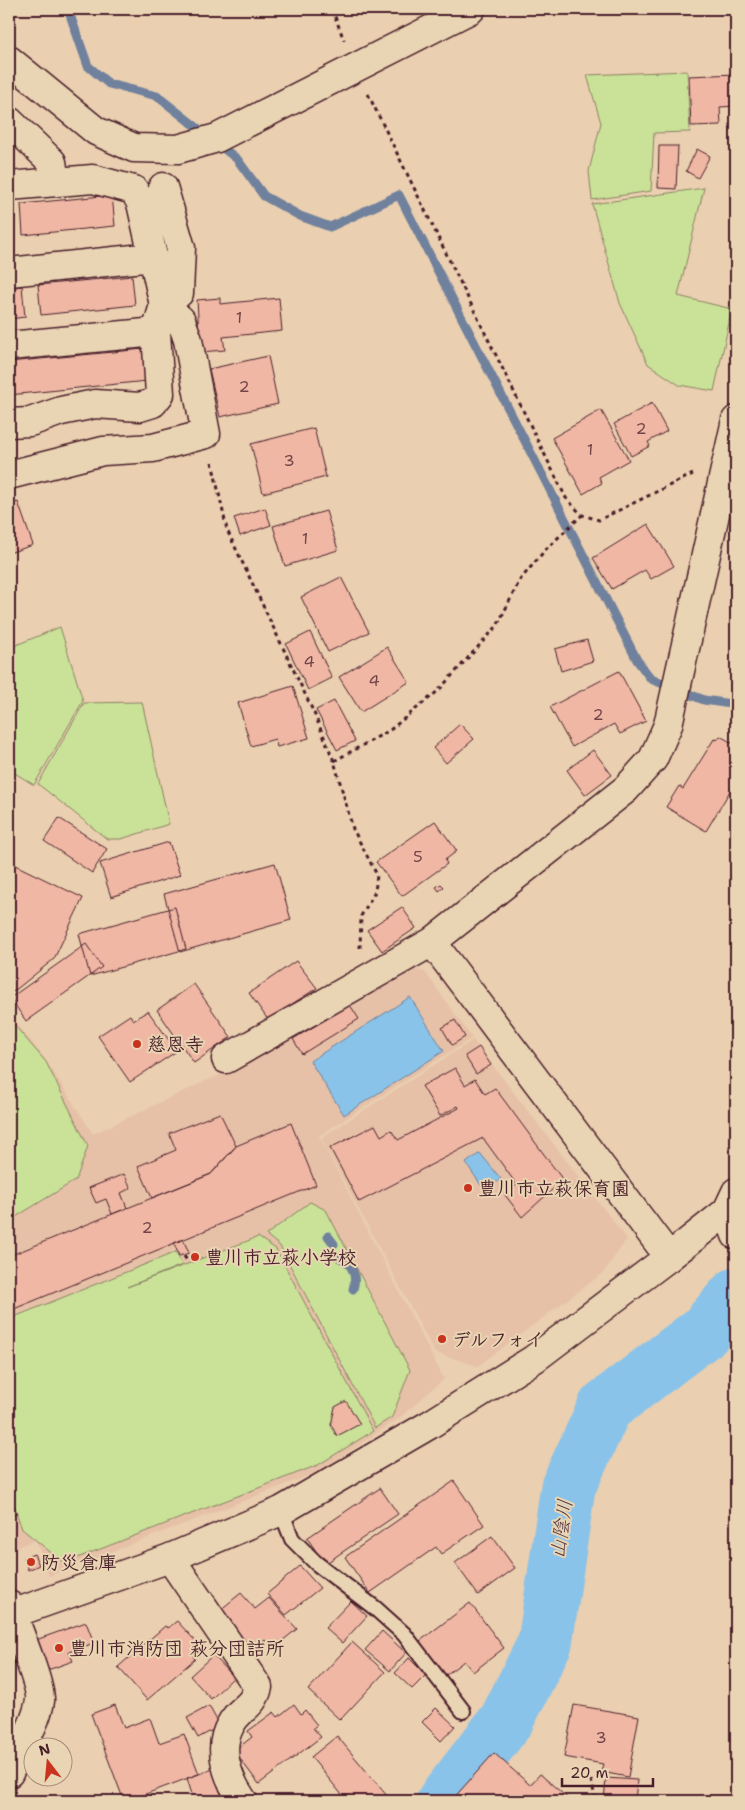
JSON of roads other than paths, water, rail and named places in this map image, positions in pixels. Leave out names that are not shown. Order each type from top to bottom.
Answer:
[{"type":"street","points":[[9,60],[96,131],[134,148],[178,149],[217,138],[472,9]]},
{"type":"street","points":[[9,121],[52,162],[56,181]]},
{"type":"street","points":[[9,186],[93,179],[134,190],[141,203],[164,305],[156,332],[160,394],[153,403],[140,407],[95,404],[60,411],[30,422],[9,423]]},
{"type":"street","points":[[163,187],[181,248],[179,293],[164,305]]},
{"type":"street","points":[[9,272],[153,257]]},
{"type":"street","points":[[9,476],[103,451],[153,448],[206,434],[188,340],[181,320],[164,305]]},
{"type":"street","points":[[9,346],[156,332]]},
{"type":"street","points":[[226,1059],[432,942],[626,789],[653,759],[668,725],[736,420]]},
{"type":"street","points":[[432,942],[669,1257]]},
{"type":"street","points":[[9,1773],[36,1715],[40,1699],[31,1664],[10,1611],[170,1558],[281,1511],[430,1425],[534,1359],[669,1257],[733,1213]]},
{"type":"street","points":[[170,1558],[258,1687],[256,1698],[231,1723],[223,1745],[227,1772],[243,1801]]},
{"type":"lane","points":[[281,1511],[292,1539],[316,1563],[375,1608],[404,1634],[463,1711]]},
{"type":"water","points":[[410,997],[444,1051],[344,1115],[310,1061]]},
{"type":"water","points":[[480,1153],[501,1179],[485,1191],[466,1163]]},
{"type":"waterway","points":[[68,9],[88,66],[109,84],[157,96],[237,159],[264,196],[300,216],[330,227],[399,195],[637,660],[651,679],[704,700],[731,704],[736,708]]},
{"type":"waterway","points":[[328,1236],[334,1244]]},
{"type":"waterway","points":[[340,1258],[353,1271],[353,1289]]},
{"type":"waterway","name":"山陰川","points":[[444,1801],[506,1721],[545,1643],[568,1487],[605,1407],[705,1331],[736,1295]]},
{"type":"place","name":"慈恩寺","points":[[137,1044]]},
{"type":"place","name":"豊川市立萩保育園","points":[[468,1188]]},
{"type":"place","name":"豊川市立萩小学校","points":[[195,1257]]},
{"type":"place","name":"デルフォイ","points":[[442,1339]]},
{"type":"place","name":"防災倉庫","points":[[31,1562]]},
{"type":"place","name":"豊川市消防団 萩分団詰所","points":[[59,1648]]}]
